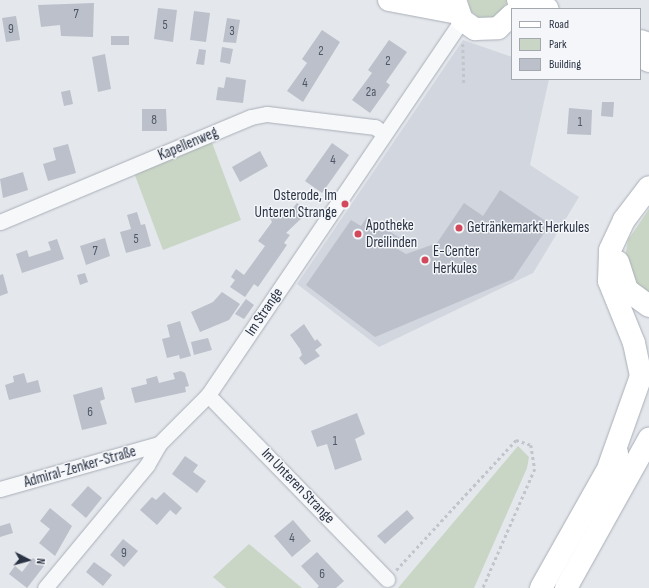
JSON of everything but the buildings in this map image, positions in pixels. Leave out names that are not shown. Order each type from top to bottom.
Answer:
[{"type":"main road","points":[[389,0],[457,15],[483,31],[498,28],[511,13]]},
{"type":"main road","points":[[609,466],[641,376],[634,343],[609,281],[610,250],[624,220],[649,187]]},
{"type":"main road","points":[[649,201],[623,239],[618,265],[627,290],[649,306]]},
{"type":"main road","points":[[541,588],[609,466],[649,399]]},
{"type":"main road","points":[[566,588],[649,439]]},
{"type":"street","name":"Im Strange","points":[[46,588],[147,465],[159,444],[208,395],[383,133],[457,15]]},
{"type":"street","name":"Kapellenweg","points":[[0,222],[251,118],[267,114],[374,127],[383,133]]},
{"type":"street","name":"Im Unteren Strange","points":[[208,395],[388,579]]},
{"type":"street","name":"Admiral-Zenker-Straße","points":[[0,489],[159,444]]},
{"type":"path","points":[[457,15],[463,40],[464,85]]},
{"type":"path","points":[[388,579],[516,440],[531,445],[535,469],[483,588]]},
{"type":"shaded area","points":[[463,40],[511,57],[511,80],[549,80],[530,165],[579,197],[533,273],[379,347],[297,284]]},
{"type":"green space","points":[[468,0],[508,1],[495,19],[479,18],[470,10]]},
{"type":"green space","points":[[211,140],[241,220],[163,250],[133,170]]},
{"type":"green space","points":[[649,209],[649,298],[639,293],[624,264],[628,240]]},
{"type":"green space","points":[[518,446],[529,457],[527,468],[474,588],[398,588]]},
{"type":"green space","points":[[249,544],[302,588],[226,588],[213,577]]},
{"type":"place","name":"Osterode, Im Unteren Strange","points":[[345,204]]},
{"type":"place","name":"Getränkemarkt Herkules","points":[[459,228]]},
{"type":"place","name":"Apotheke Dreilinden","points":[[358,234]]},
{"type":"place","name":"E-Center Herkules","points":[[425,260]]}]
